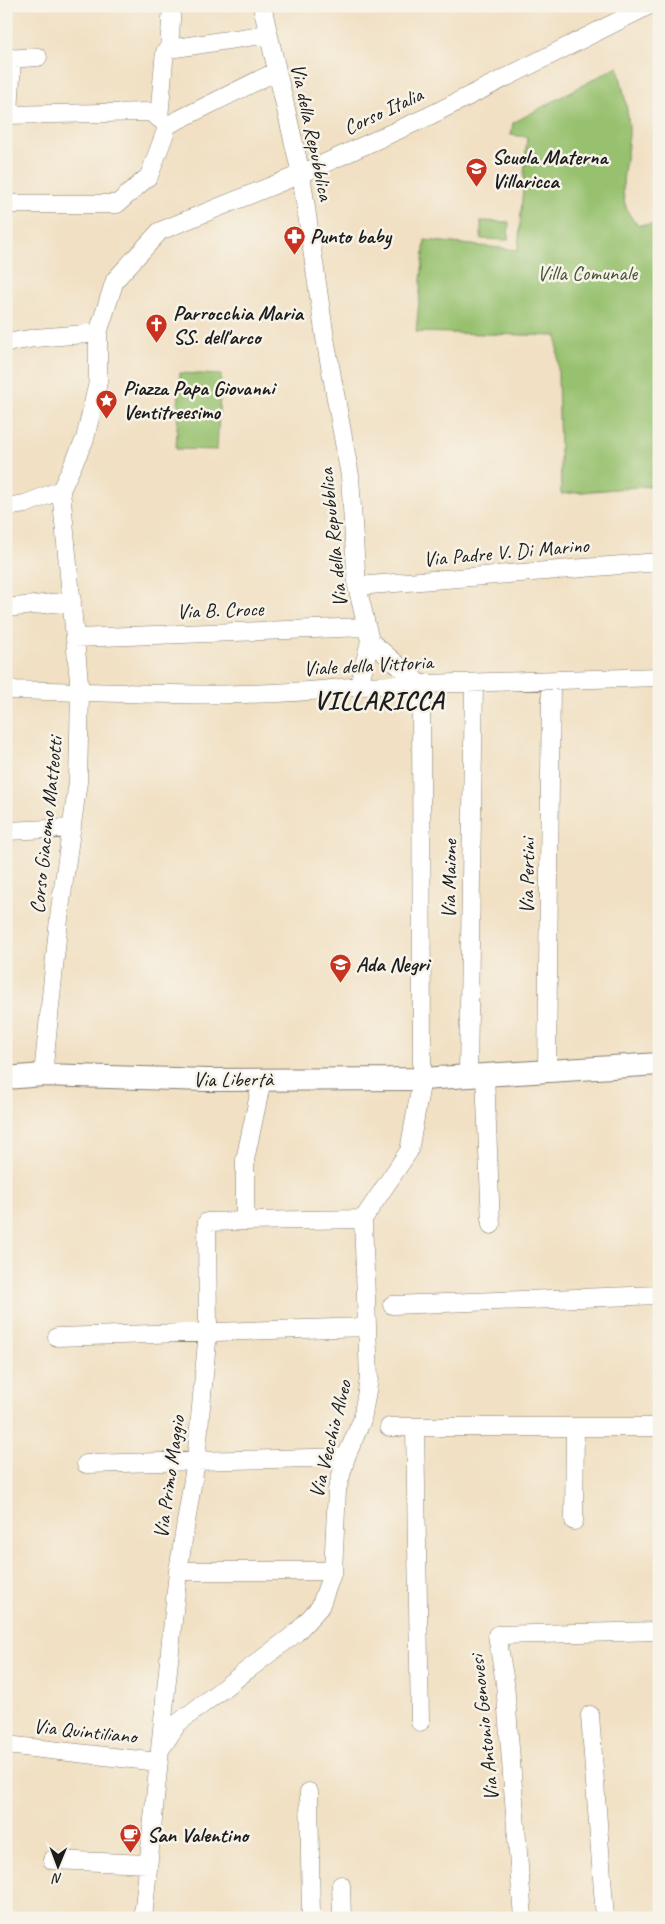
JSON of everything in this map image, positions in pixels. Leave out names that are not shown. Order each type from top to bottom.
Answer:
[{"type":"street","points":[[169,49],[172,6]]},
{"type":"street","name":"Via della Repubblica","points":[[262,6],[300,174],[325,338],[350,476],[357,586],[368,634]]},
{"type":"street","name":"Corso Italia","points":[[61,490],[85,439],[98,382],[98,333],[115,280],[160,231],[300,174],[427,117],[648,6]]},
{"type":"street","points":[[6,204],[117,204],[149,176],[163,121],[165,52],[169,49],[268,34]]},
{"type":"street","points":[[38,57],[9,58],[8,115],[150,112],[163,121]]},
{"type":"street","points":[[163,121],[277,71]]},
{"type":"street","points":[[6,343],[35,338],[98,333]]},
{"type":"street","points":[[6,507],[25,504],[61,490]]},
{"type":"street","name":"Corso Giacomo Matteotti","points":[[43,1076],[60,909],[78,782],[80,692],[61,490]]},
{"type":"street","name":"Via Padre V. Di Marino","points":[[357,586],[659,562]]},
{"type":"street","points":[[6,608],[72,600]]},
{"type":"street","points":[[262,1080],[245,1160],[245,1221],[362,1218],[409,1151],[422,1079],[421,685],[368,634]]},
{"type":"street","points":[[359,686],[368,634]]},
{"type":"street","name":"Via B. Croce","points":[[75,638],[368,634]]},
{"type":"street","name":"Viale della Vittoria","points":[[6,690],[220,693],[324,690],[359,686],[659,677]]},
{"type":"street","name":"Via Pertini","points":[[548,1071],[552,681]]},
{"type":"street","name":"Via Maione","points":[[474,683],[476,1075],[492,1225]]},
{"type":"street","points":[[6,831],[72,828]]},
{"type":"street","name":"Via Libertà","points":[[6,1078],[43,1076],[262,1080],[422,1079],[659,1064]]},
{"type":"street","name":"Via Vecchio Alveo","points":[[159,1756],[178,1723],[296,1633],[320,1607],[332,1571],[337,1490],[346,1457],[362,1420],[369,1379],[362,1218]]},
{"type":"street","name":"Via Primo Maggio","points":[[143,1918],[178,1571],[196,1461],[208,1331],[208,1222],[245,1221]]},
{"type":"street","points":[[392,1306],[659,1295]]},
{"type":"street","points":[[57,1337],[367,1327]]},
{"type":"street","points":[[389,1427],[659,1428]]},
{"type":"street","points":[[415,1427],[420,1722]]},
{"type":"street","points":[[574,1521],[575,1427]]},
{"type":"street","points":[[86,1464],[346,1457]]},
{"type":"street","points":[[178,1571],[332,1571]]},
{"type":"street","name":"Via Antonio Genovesi","points":[[523,1918],[505,1683],[496,1635],[659,1632]]},
{"type":"street","points":[[590,1715],[605,1918]]},
{"type":"street","name":"Via Quintiliano","points":[[6,1745],[159,1756]]},
{"type":"street","points":[[309,1792],[311,1918]]},
{"type":"street","points":[[52,1860],[148,1864]]},
{"type":"street","points":[[341,1885],[342,1918]]},
{"type":"green space","name":"Villa Comunale","points":[[618,66],[629,128],[623,179],[625,204],[630,215],[638,225],[659,224],[659,485],[561,494],[557,336],[416,332],[425,240],[518,250],[527,137],[511,135],[513,123]]},
{"type":"green space","points":[[481,221],[509,222],[508,240],[481,239]]},
{"type":"green space","points":[[180,373],[221,375],[217,450],[176,449]]},
{"type":"place","name":"Scuola Materna Villaricca","points":[[476,188]]},
{"type":"place","name":"Punto baby","points":[[294,255]]},
{"type":"place","name":"Parrocchia Maria SS. dell'arco","points":[[157,344]]},
{"type":"place","name":"Piazza Papa Giovanni Ventitreesimo","points":[[107,419]]},
{"type":"place","name":"Ada Negri","points":[[340,983]]},
{"type":"place","name":"San Valentino","points":[[131,1854]]},
{"type":"district","name":"VILLARICCA","points":[[379,700]]}]
